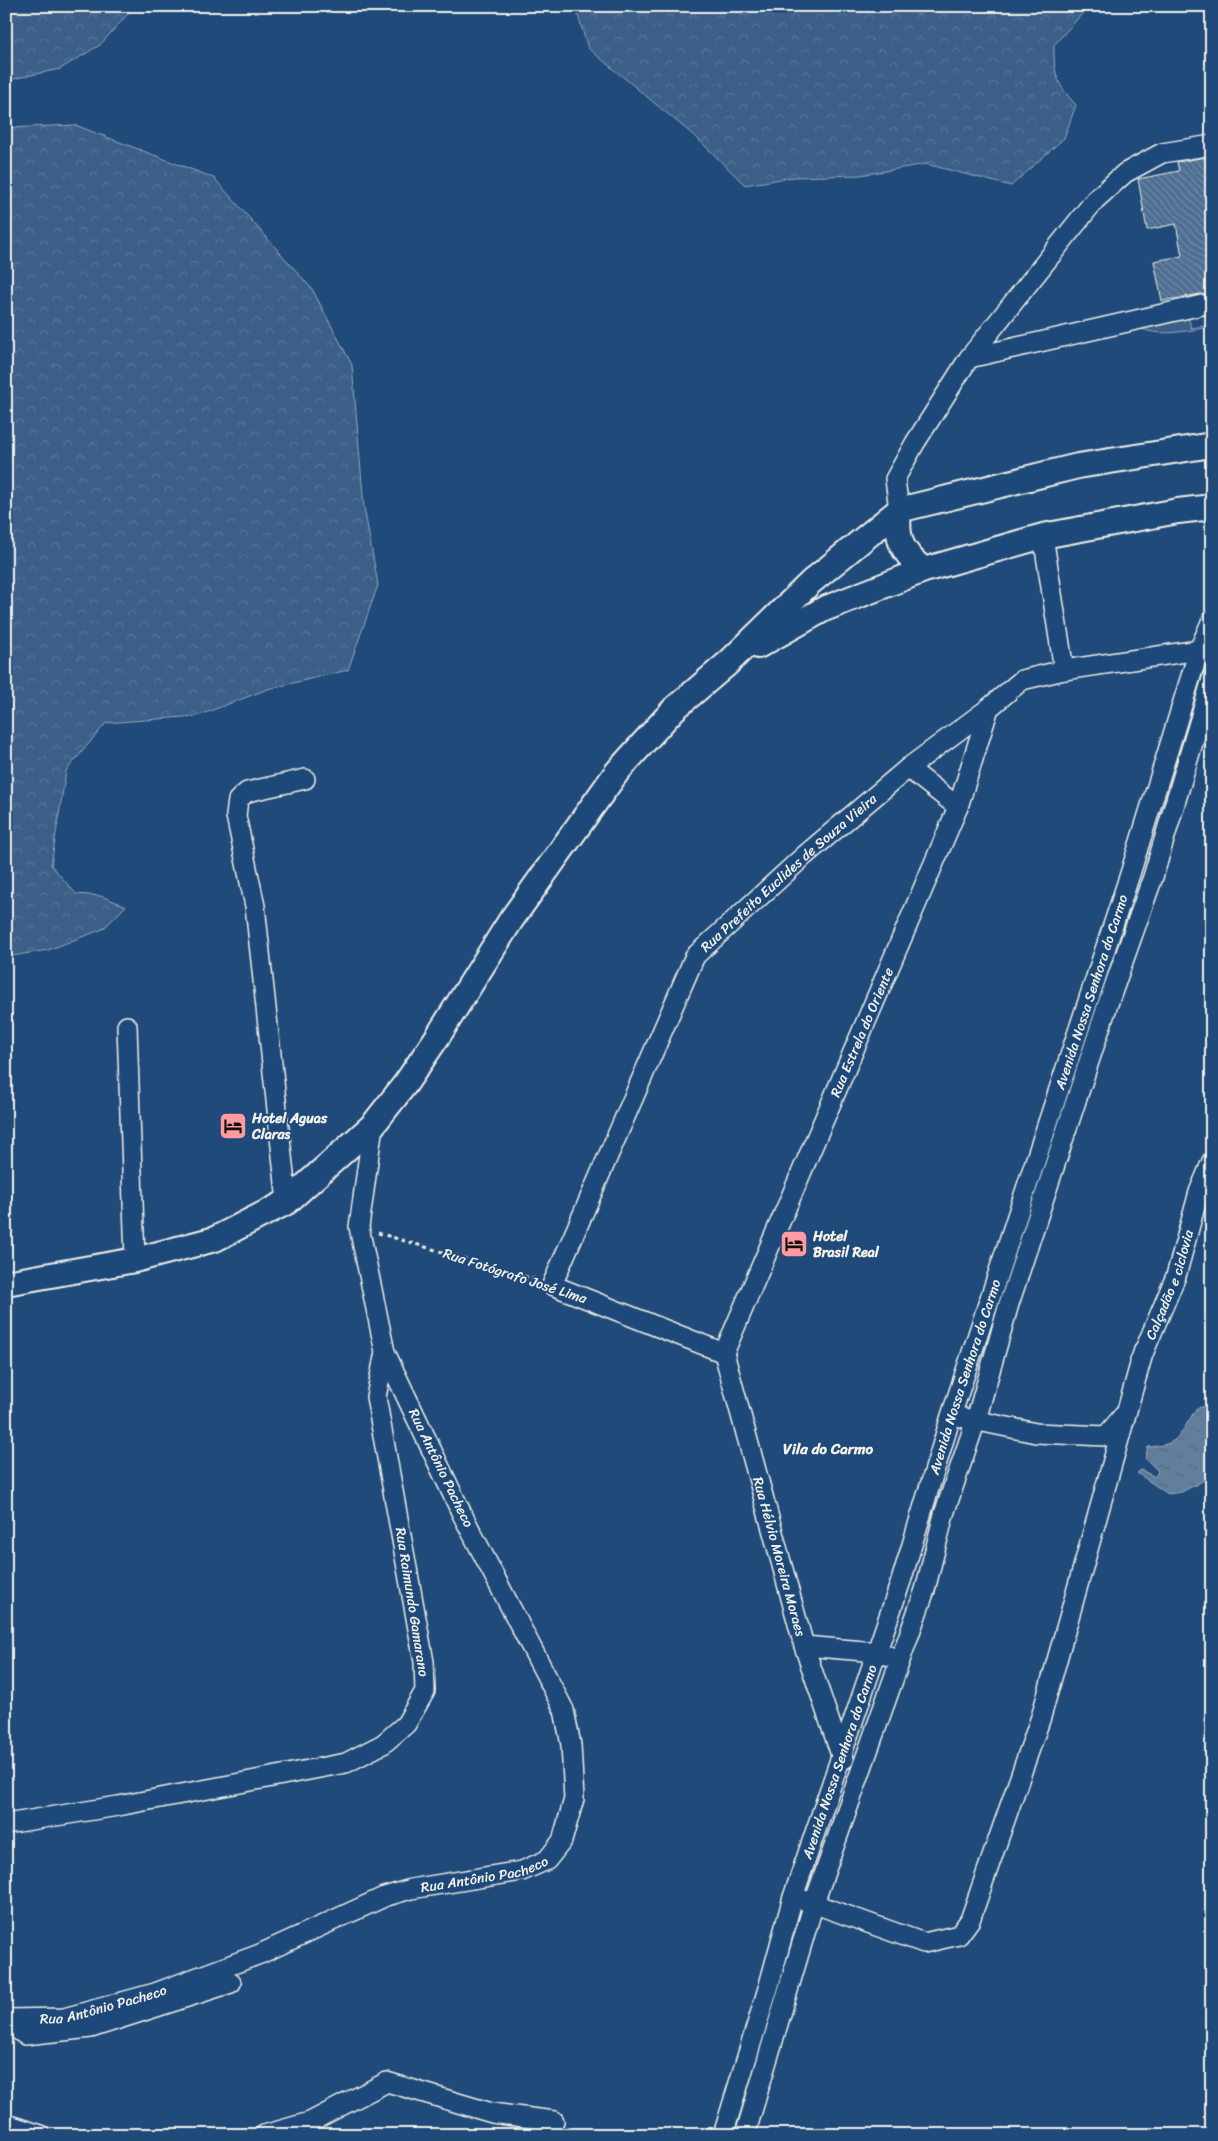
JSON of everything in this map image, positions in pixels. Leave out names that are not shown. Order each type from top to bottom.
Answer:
[{"type":"main road","points":[[6,1283],[135,1260],[215,1239],[287,1202],[373,1125],[411,1076],[511,920],[617,772],[674,710],[728,662],[811,582],[899,510],[1078,466],[1212,445]]},
{"type":"main road","points":[[728,662],[824,609],[924,570],[1043,536],[1178,511],[1212,507]]},
{"type":"main road","points":[[899,510],[897,528],[901,545],[911,560],[924,570]]},
{"type":"street","points":[[899,510],[895,479],[915,443],[969,358],[1095,200],[1125,173],[1162,153],[1212,145]]},
{"type":"street","points":[[969,358],[1202,305]]},
{"type":"street","points":[[1043,536],[1064,670]]},
{"type":"street","name":"Avenida Nossa Senhora do Carmo","points":[[723,2135],[793,1897],[842,1758],[924,1510],[951,1416],[1087,1000],[1205,653],[1212,620]]},
{"type":"street","name":"Rua Prefeito Euclides de Souza Vieira","points":[[552,1284],[695,956],[804,856],[908,768],[989,708],[1022,680],[1064,670],[1205,653]]},
{"type":"street","name":"Avenida Nossa Senhora do Carmo","points":[[745,2135],[814,1903],[925,1590],[944,1514],[976,1420],[1009,1304],[1108,1004],[1153,877],[1212,678]]},
{"type":"street","name":"Rua Estrela do Oriente","points":[[724,1353],[958,807],[989,708]]},
{"type":"street","points":[[908,768],[958,807]]},
{"type":"street","points":[[287,1202],[255,906],[236,816],[238,800],[247,792],[305,779]]},
{"type":"street","points":[[1130,874],[1153,877]]},
{"type":"street","points":[[1087,1000],[1108,1004]]},
{"type":"street","points":[[127,1026],[135,1260]]},
{"type":"street","name":"Rua Raimundo Gamarano","points":[[6,1824],[118,1806],[346,1763],[383,1744],[406,1724],[425,1691],[424,1662],[376,1397],[385,1352],[359,1227],[373,1125]]},
{"type":"street","name":"Calçadão e ciclovia","points":[[1144,1350],[1176,1276],[1199,1192],[1212,1161]]},
{"type":"street","name":"Rua Fotógrafo José Lima","points":[[552,1284],[724,1353]]},
{"type":"street","points":[[990,1301],[1009,1304]]},
{"type":"street","points":[[951,1416],[1036,1433],[1106,1436],[1122,1419],[1144,1350]]},
{"type":"street","points":[[793,1897],[924,1943],[959,1936],[970,1920],[1041,1717],[1144,1350]]},
{"type":"street","name":"Rua Antônio Pacheco","points":[[6,2021],[64,2018],[155,1993],[260,1954],[384,1897],[411,1889],[522,1871],[547,1860],[562,1841],[574,1800],[571,1745],[564,1710],[462,1514],[385,1352]]},
{"type":"street","name":"Rua Hélvio Moreira Moraes","points":[[724,1353],[804,1646],[842,1758]]},
{"type":"street","points":[[924,1510],[944,1514]]},
{"type":"street","points":[[804,1646],[877,1652],[900,1660]]},
{"type":"street","points":[[842,1758],[864,1766]]},
{"type":"street","name":"Rua Antônio Pacheco","points":[[6,2021],[25,2035],[92,2028],[231,1983]]},
{"type":"street","points":[[768,1985],[789,1990]]},
{"type":"street","points":[[264,2135],[313,2128],[387,2082],[492,2113],[554,2120]]},
{"type":"street","points":[[6,2124],[42,2135]]},
{"type":"path","name":"Rua Fotógrafo José Lima","points":[[359,1227],[552,1284]]},
{"type":"green space","points":[[6,6],[135,6],[100,45],[60,69],[6,82]]},
{"type":"green space","points":[[575,6],[698,6],[709,9],[715,6],[877,6],[919,14],[934,6],[1089,6],[1054,45],[1056,71],[1060,84],[1076,105],[1064,138],[1011,186],[926,164],[861,175],[793,177],[745,185],[698,139],[588,48]]},
{"type":"green space","points":[[75,125],[214,178],[312,289],[352,365],[364,507],[378,585],[348,670],[268,689],[197,716],[106,723],[66,771],[51,865],[76,894],[101,896],[126,906],[103,929],[48,950],[6,957],[6,128]]},
{"type":"green space","points":[[1188,316],[1191,328],[1212,325],[1212,327],[1163,333],[1144,330],[1136,326]]},
{"type":"water","points":[[1212,1405],[1212,1476],[1182,1492],[1168,1494],[1137,1473],[1141,1470],[1155,1477],[1158,1471],[1145,1458],[1148,1447],[1167,1444],[1174,1440],[1183,1431],[1197,1408]]},
{"type":"building","points":[[1212,156],[1212,296],[1200,294],[1162,301],[1154,261],[1182,256],[1176,224],[1147,230],[1138,179],[1179,171],[1177,162]]},
{"type":"place","name":"Hotel Aguas Claras","points":[[233,1126]]},
{"type":"place","name":"Hotel Brasil Real","points":[[794,1244]]},
{"type":"district","name":"Vila do Carmo","points":[[828,1449]]}]
